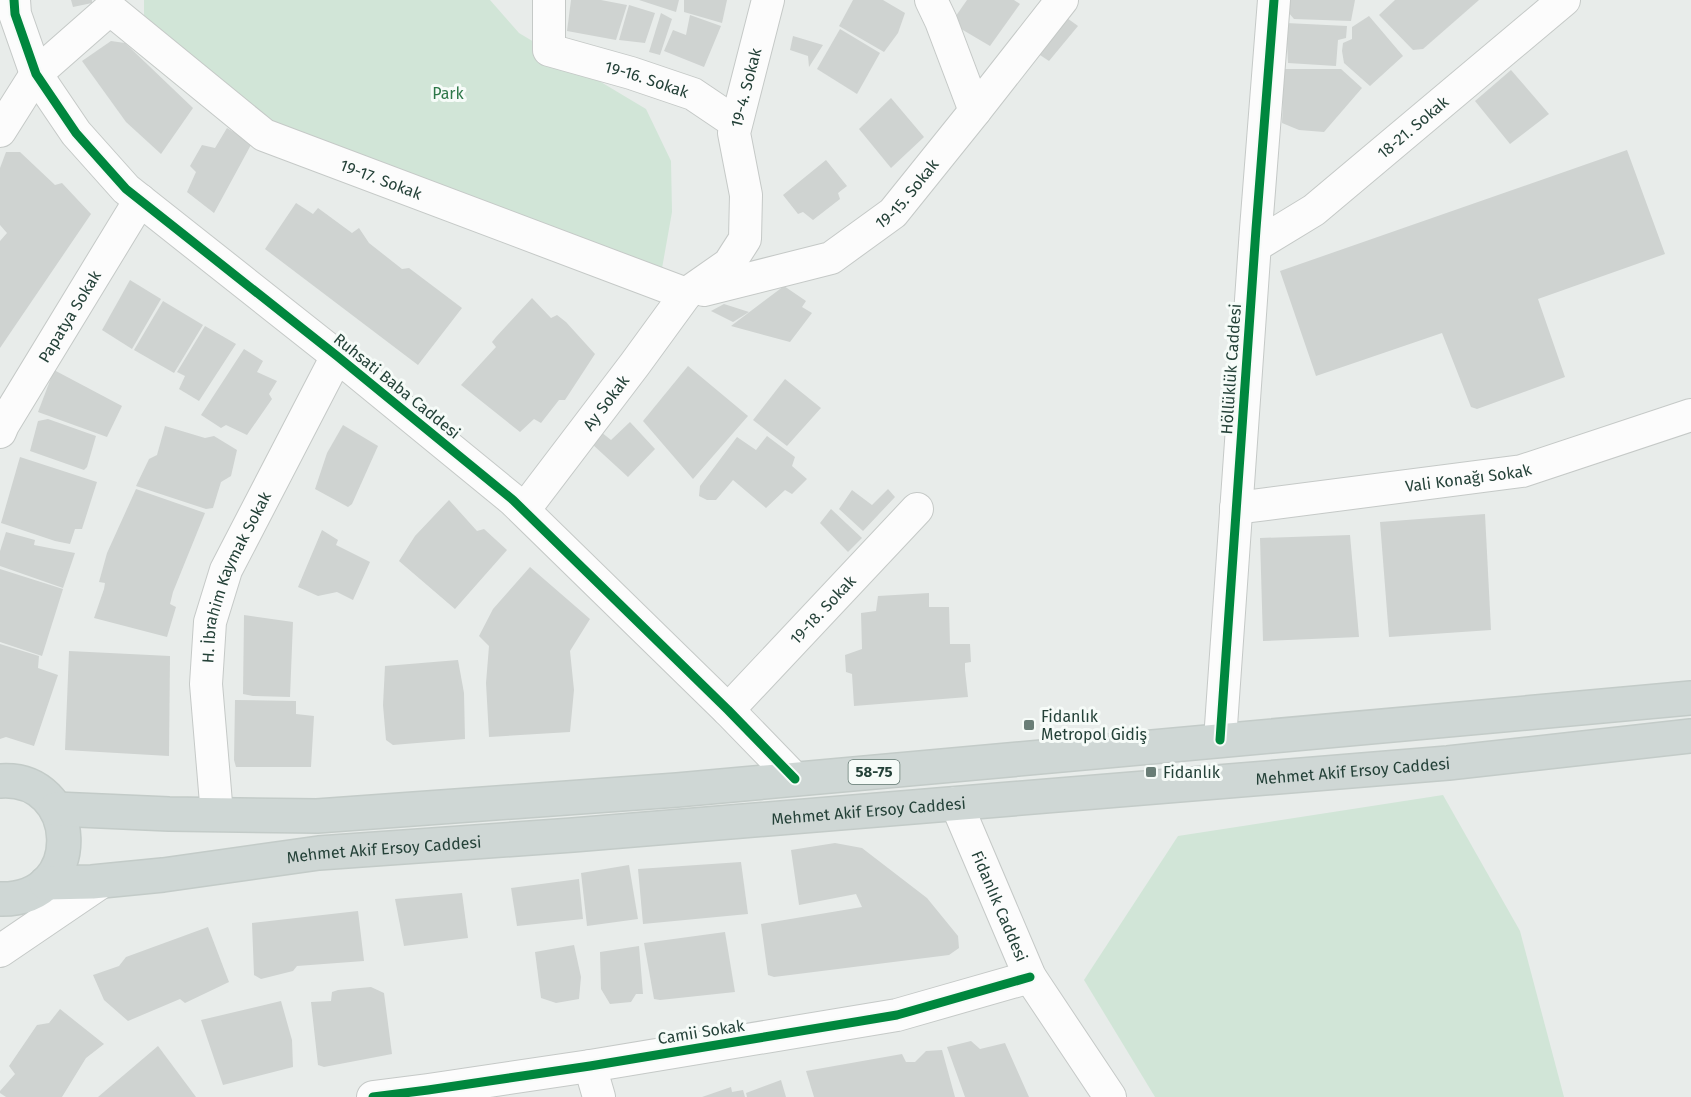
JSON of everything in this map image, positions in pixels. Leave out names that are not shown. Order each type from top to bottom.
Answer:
[{"type":"main road","name":"58-75","points":[[56,809],[169,814],[317,816],[677,790],[1691,698]]},
{"type":"main road","name":"Mehmet Akif Ersoy Caddesi","points":[[0,899],[18,898],[40,888],[164,875],[319,854],[1448,763],[1691,736]]},
{"type":"main road","points":[[0,782],[26,785],[42,794],[56,809],[63,826],[63,854],[56,872],[40,888]]},
{"type":"street","name":"19-16. Sokak","points":[[549,0],[549,50],[631,73],[693,94],[736,123]]},
{"type":"street","name":"19-4. Sokak","points":[[686,294],[729,264],[745,239],[746,195],[734,134],[768,0]]},
{"type":"street","name":"19-15. Sokak","points":[[686,294],[831,258],[893,213],[1062,0]]},
{"type":"street","name":"Höllüklük Caddesi","points":[[1220,740],[1274,0]]},
{"type":"street","name":"18-21. Sokak","points":[[1255,246],[1314,210],[1564,0]]},
{"type":"street","points":[[942,7],[975,111]]},
{"type":"street","name":"Ruhsati Baba Caddesi","points":[[10,9],[36,74],[76,133],[126,189],[337,356],[513,500],[728,710],[795,779]]},
{"type":"street","name":"19-17. Sokak","points":[[36,74],[110,9],[264,135],[686,294]]},
{"type":"street","points":[[0,131],[36,74]]},
{"type":"street","name":"Papatya Sokak","points":[[1,427],[140,200]]},
{"type":"street","name":"Ay Sokak","points":[[524,510],[686,294]]},
{"type":"street","name":"H. İbrahim Kaymak Sokak","points":[[217,815],[206,684],[210,622],[226,570],[337,356]]},
{"type":"street","name":"Vali Konağı Sokak","points":[[1236,508],[1522,471],[1691,415]]},
{"type":"street","name":"19-18. Sokak","points":[[728,710],[917,509]]},
{"type":"street","name":"Fidanlık Caddesi","points":[[956,803],[1030,977],[1110,1097]]},
{"type":"street","points":[[0,951],[103,881]]},
{"type":"street","points":[[0,942],[40,888]]},
{"type":"street","name":"Camii Sokak","points":[[373,1097],[590,1066],[897,1015],[1030,977]]},
{"type":"street","points":[[590,1066],[599,1097]]},
{"type":"green space","name":"Park","points":[[144,0],[490,0],[519,33],[646,109],[671,161],[672,212],[661,274],[254,117],[144,15]]},
{"type":"green space","points":[[1443,795],[1520,931],[1564,1097],[1155,1097],[1084,980],[1178,836]]},
{"type":"building","points":[[71,0],[92,0],[92,3],[73,7]]},
{"type":"building","points":[[571,0],[601,0],[627,5],[616,40],[567,31]]},
{"type":"building","points":[[639,0],[679,0],[676,12]]},
{"type":"building","points":[[684,0],[727,0],[722,23],[684,12]]},
{"type":"building","points":[[853,0],[883,0],[905,13],[898,33],[884,52],[839,26]]},
{"type":"building","points":[[967,0],[1014,0],[1020,4],[990,46],[951,23]]},
{"type":"building","points":[[1284,0],[1355,0],[1351,21],[1294,19],[1283,6]]},
{"type":"building","points":[[1395,0],[1479,0],[1423,49],[1413,50],[1379,15]]},
{"type":"building","points":[[629,5],[655,13],[645,43],[619,40]]},
{"type":"building","points":[[661,13],[672,19],[660,55],[649,52]]},
{"type":"building","points":[[1060,13],[1078,26],[1049,61],[1031,49]]},
{"type":"building","points":[[690,15],[721,26],[704,67],[664,51],[673,30],[686,35]]},
{"type":"building","points":[[1369,16],[1403,56],[1370,86],[1344,63],[1342,51],[1343,43],[1352,39],[1352,27]]},
{"type":"building","points":[[1286,23],[1347,26],[1346,38],[1338,40],[1336,66],[1288,63]]},
{"type":"building","points":[[840,29],[880,53],[857,94],[817,69]]},
{"type":"building","points":[[793,36],[823,45],[809,67],[808,56],[790,50]]},
{"type":"building","points":[[111,41],[125,43],[193,108],[161,154],[126,122],[82,61]]},
{"type":"building","points":[[1284,69],[1341,69],[1362,88],[1324,132],[1299,130],[1282,123]]},
{"type":"building","points":[[1511,70],[1549,114],[1510,144],[1475,101]]},
{"type":"building","points":[[891,98],[924,137],[891,168],[859,129]]},
{"type":"building","points":[[227,128],[252,143],[214,213],[187,192],[196,172],[190,166],[202,145],[215,148]]},
{"type":"building","points":[[1627,150],[1665,254],[1538,299],[1565,377],[1477,409],[1471,407],[1442,333],[1316,376],[1280,271]]},
{"type":"building","points":[[6,152],[20,152],[55,185],[62,183],[91,214],[0,348],[0,241],[7,233],[0,225],[0,168]]},
{"type":"building","points":[[826,160],[847,186],[838,193],[840,199],[813,220],[803,212],[798,214],[783,195]]},
{"type":"building","points":[[296,203],[313,214],[318,208],[352,233],[359,228],[369,243],[402,269],[409,268],[462,308],[418,365],[265,249]]},
{"type":"building","points":[[130,280],[161,299],[132,349],[102,330]]},
{"type":"building","points":[[784,286],[806,301],[802,307],[812,313],[790,342],[731,326]]},
{"type":"building","points":[[532,298],[551,318],[557,315],[566,322],[595,354],[565,400],[559,400],[541,423],[534,419],[520,432],[461,385],[496,347],[492,342],[496,337]]},
{"type":"building","points":[[163,301],[203,325],[174,373],[134,350]]},
{"type":"building","points":[[724,304],[749,312],[733,322],[711,311]]},
{"type":"building","points":[[205,326],[236,344],[199,401],[179,389],[185,376],[177,372]]},
{"type":"building","points":[[244,349],[263,361],[257,372],[277,381],[269,394],[272,399],[247,435],[226,425],[221,428],[201,415]]},
{"type":"building","points":[[688,366],[748,416],[693,479],[643,421]]},
{"type":"building","points":[[54,370],[122,406],[107,437],[38,412]]},
{"type":"building","points":[[785,379],[821,408],[787,446],[753,420]]},
{"type":"building","points":[[48,419],[96,436],[87,467],[84,470],[30,451],[38,421]]},
{"type":"building","points":[[630,422],[655,449],[628,477],[592,444],[601,432],[611,440]]},
{"type":"building","points":[[343,425],[378,446],[352,504],[348,507],[315,489],[327,453]]},
{"type":"building","points":[[165,426],[205,438],[214,436],[237,450],[231,476],[221,482],[213,508],[206,509],[136,486],[149,459],[157,455]]},
{"type":"building","points":[[767,436],[795,457],[792,466],[807,479],[792,494],[785,490],[766,508],[733,480],[716,500],[707,500],[699,496],[700,486],[737,437],[756,450]]},
{"type":"building","points":[[20,457],[97,482],[82,529],[75,529],[70,544],[1,523]]},
{"type":"building","points":[[136,489],[205,513],[173,592],[170,604],[176,607],[167,637],[94,618],[104,589],[105,583],[99,582],[107,553]]},
{"type":"building","points":[[888,489],[895,497],[863,531],[839,509],[852,490],[872,505]]},
{"type":"building","points":[[449,500],[477,531],[484,529],[507,550],[455,609],[399,561],[415,536]]},
{"type":"building","points":[[831,509],[862,538],[848,552],[820,523]]},
{"type":"building","points":[[1485,514],[1491,630],[1389,637],[1380,522]]},
{"type":"building","points":[[322,530],[338,540],[336,545],[370,562],[353,600],[337,592],[318,596],[298,587]]},
{"type":"building","points":[[6,532],[35,540],[34,545],[75,553],[63,588],[0,566],[0,551]]},
{"type":"building","points":[[1350,535],[1359,637],[1263,641],[1260,538]]},
{"type":"building","points":[[530,567],[590,619],[570,651],[574,690],[570,732],[489,737],[486,683],[489,646],[479,636],[493,609]]},
{"type":"building","points":[[0,569],[63,589],[42,656],[0,642]]},
{"type":"building","points":[[929,593],[929,607],[949,607],[950,644],[970,644],[971,662],[965,663],[968,697],[854,706],[852,674],[846,672],[845,655],[862,649],[861,613],[876,611],[878,596]]},
{"type":"building","points":[[244,615],[293,622],[290,697],[243,694]]},
{"type":"building","points":[[0,644],[39,656],[38,668],[58,675],[34,746],[6,737],[0,739]]},
{"type":"building","points":[[69,651],[170,656],[169,756],[65,750]]},
{"type":"building","points":[[458,660],[464,693],[465,739],[393,745],[386,740],[383,705],[385,666]]},
{"type":"building","points":[[235,700],[296,701],[296,714],[314,716],[311,767],[236,767],[234,760]]},
{"type":"building","points":[[835,843],[862,848],[927,898],[958,936],[959,948],[949,955],[774,977],[768,975],[761,924],[862,907],[856,894],[799,905],[791,850]]},
{"type":"building","points":[[741,862],[748,914],[643,924],[638,869]]},
{"type":"building","points":[[629,865],[638,919],[587,926],[581,873]]},
{"type":"building","points":[[579,879],[583,919],[517,926],[511,888]]},
{"type":"building","points":[[462,893],[468,938],[404,946],[395,899]]},
{"type":"building","points":[[358,911],[364,961],[297,966],[293,971],[261,979],[254,975],[252,923]]},
{"type":"building","points":[[208,927],[229,982],[185,1003],[180,999],[128,1021],[104,1000],[93,975],[119,966],[126,957]]},
{"type":"building","points":[[725,932],[735,992],[654,999],[644,943]]},
{"type":"building","points":[[574,945],[581,977],[579,999],[556,1003],[541,998],[535,952]]},
{"type":"building","points":[[639,946],[643,994],[636,994],[631,1002],[610,1004],[601,989],[600,952]]},
{"type":"building","points":[[371,987],[384,993],[392,1054],[324,1067],[318,1065],[311,1002],[331,1001],[332,992],[338,990]]},
{"type":"building","points":[[281,1001],[292,1040],[293,1067],[223,1085],[201,1020]]},
{"type":"building","points":[[60,1009],[104,1044],[86,1058],[62,1097],[6,1097],[0,1091],[15,1074],[9,1066],[37,1025],[49,1023]]},
{"type":"building","points":[[971,1041],[980,1049],[1005,1043],[1029,1097],[965,1097],[947,1047]]},
{"type":"building","points":[[158,1046],[196,1097],[98,1097]]},
{"type":"building","points":[[942,1050],[955,1097],[814,1097],[806,1071],[902,1054],[906,1062],[915,1062],[926,1051]]},
{"type":"building","points":[[781,1080],[786,1097],[747,1097],[746,1093]]},
{"type":"building","points":[[731,1087],[732,1092],[743,1090],[745,1097],[702,1097]]},
{"type":"cycle path","points":[[14,0],[15,14],[36,74],[76,133],[126,189],[337,356],[513,500],[728,710],[795,779]]},
{"type":"cycle path","points":[[1220,740],[1274,0]]},
{"type":"cycle path","points":[[373,1097],[590,1066],[897,1015],[1030,977]]},
{"type":"place","name":"Fidanlık Metropol Gidiş","points":[[1029,725]]},
{"type":"place","name":"Fidanlık","points":[[1151,772]]}]
